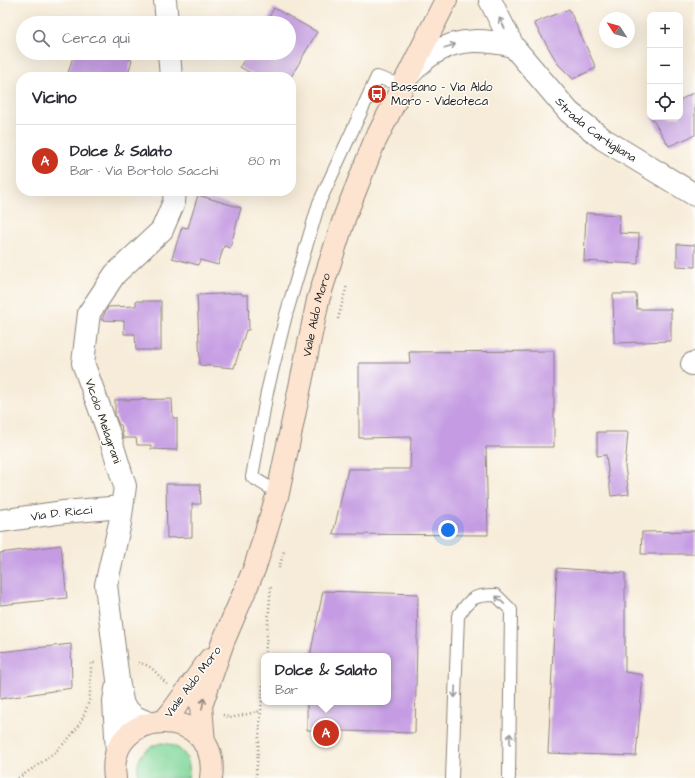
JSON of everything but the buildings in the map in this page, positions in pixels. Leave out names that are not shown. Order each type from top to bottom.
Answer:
[{"type":"main road","name":"Viale Aldo Moro","points":[[215,774],[204,742],[201,706],[223,642],[255,567],[278,493],[318,300],[344,216],[374,143],[443,3]]},
{"type":"main road","name":"Viale Aldo Moro","points":[[100,778],[116,763],[125,740],[135,729],[156,722],[171,713],[223,642]]},
{"type":"main road","name":"Viale Aldo Moro","points":[[156,722],[179,724],[193,731],[204,742]]},
{"type":"street","points":[[165,0],[166,16]]},
{"type":"street","name":"Strada Cartigliana","points":[[490,0],[513,46],[569,112],[603,139],[695,195]]},
{"type":"street","points":[[405,81],[435,52],[449,45],[485,40],[513,46]]},
{"type":"street","points":[[170,60],[171,72]]},
{"type":"street","name":"Vicolo Melagrani","points":[[156,722],[135,717],[123,706],[106,585],[125,486],[109,434],[83,363],[89,313],[115,274],[162,230],[174,202],[175,196]]},
{"type":"street","name":"Via D. Ricci","points":[[0,521],[64,512],[122,507]]},
{"type":"street","name":"Vicolo Melagrani","points":[[116,763],[114,701],[117,671]]},
{"type":"lane","points":[[278,493],[252,477],[267,392],[286,315],[319,202],[377,77],[405,81]]},
{"type":"lane","points":[[452,778],[458,616],[466,604],[479,595],[496,595],[511,610],[510,778]]},
{"type":"path","points":[[336,326],[348,281]]},
{"type":"path","points":[[277,572],[285,548]]},
{"type":"path","points":[[265,653],[271,583]]},
{"type":"path","points":[[18,778],[53,754],[73,735],[84,717],[89,699],[91,663],[117,671]]},
{"type":"path","points":[[256,778],[261,705]]},
{"type":"green space","points":[[162,743],[175,747],[184,754],[189,765],[188,778],[139,778],[138,765],[142,755],[150,747]]},
{"type":"place","name":"Bassano - Via Aldo Moro - Videoteca","points":[[377,94]]},
{"type":"place","name":"Dolce & Salato","points":[[326,733]]}]
